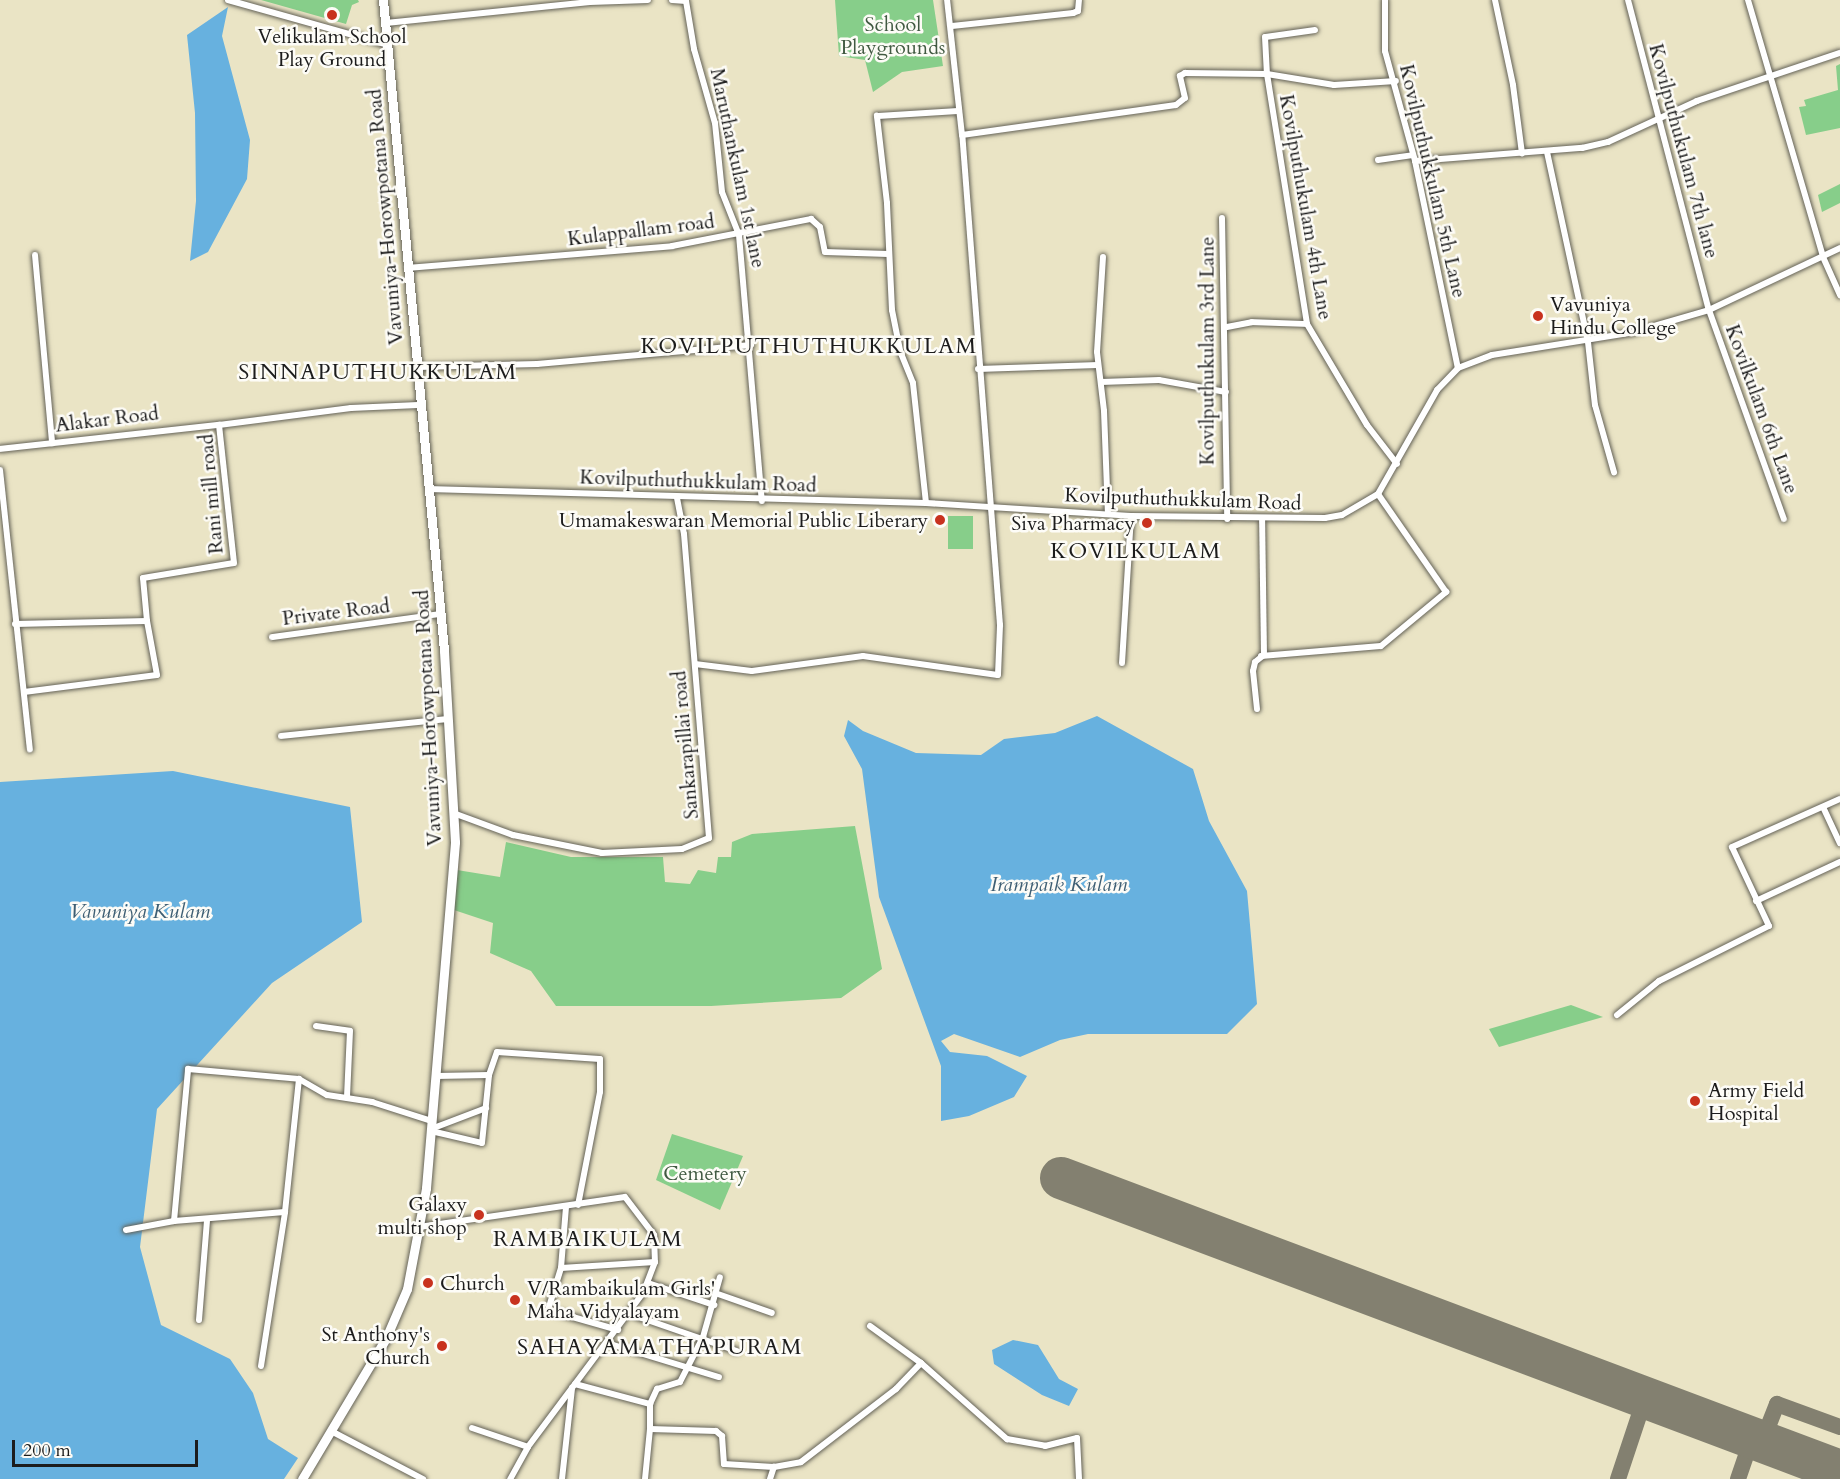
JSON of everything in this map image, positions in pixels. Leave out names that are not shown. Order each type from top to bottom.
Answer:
[{"type":"highway","name":"Vavuniya-Horowpotana Road","points":[[302,1479],[397,1316],[407,1289],[419,1227],[431,1127],[456,814],[447,719],[441,614],[418,405],[417,367],[383,0]]},
{"type":"street","points":[[228,0],[388,45]]},
{"type":"street","points":[[386,23],[590,2],[648,0]]},
{"type":"street","name":"Maruthankulam 1st lane","points":[[672,0],[686,1],[694,49],[715,123],[722,192],[739,235],[751,345],[762,501]]},
{"type":"street","points":[[695,664],[752,671],[863,656],[998,675],[1000,625],[978,369],[962,135],[952,26],[947,0]]},
{"type":"street","points":[[952,26],[1078,11],[1079,0]]},
{"type":"street","name":"Kovilputhukkulam 5th Lane","points":[[1385,0],[1385,51],[1396,81],[1414,158],[1458,368]]},
{"type":"street","points":[[1495,0],[1513,85],[1521,153]]},
{"type":"street","name":"Kovilputhukulam 7th lane","points":[[1628,0],[1709,310]]},
{"type":"street","points":[[1748,0],[1772,75],[1823,257],[1840,295]]},
{"type":"street","name":"Kovilputhukulam 4th Lane","points":[[1315,30],[1265,37],[1267,74],[1307,324],[1362,417],[1397,464]]},
{"type":"street","points":[[1378,160],[1547,152],[1608,142],[1697,101],[1840,53]]},
{"type":"street","points":[[962,135],[1176,105],[1183,103],[1185,98],[1180,76],[1185,73],[1267,74],[1334,85],[1396,81]]},
{"type":"street","points":[[927,503],[914,383],[900,350],[892,310],[887,203],[877,116],[959,111]]},
{"type":"street","points":[[1547,152],[1588,342],[1588,371],[1614,472]]},
{"type":"street","name":"Kovilputhukulam 3rd Lane","points":[[1222,218],[1227,327],[1227,519]]},
{"type":"street","name":"Kulappallam road","points":[[407,268],[672,246],[739,235],[811,219],[820,227],[825,252],[888,254]]},
{"type":"street","name":"Kovilputhuthukkulam Road","points":[[428,489],[762,501],[927,503],[1131,516],[1227,519],[1342,515],[1378,494],[1437,390],[1458,368],[1492,356],[1588,342],[1709,310],[1840,248]]},
{"type":"street","points":[[35,255],[52,443]]},
{"type":"street","points":[[1103,257],[1098,365],[1101,382],[1108,514]]},
{"type":"street","name":"Kovilkulam 6th Lane","points":[[1709,310],[1784,519]]},
{"type":"street","points":[[1227,327],[1252,322],[1307,324]]},
{"type":"street","points":[[417,367],[537,364],[751,345]]},
{"type":"street","points":[[978,369],[1098,365]]},
{"type":"street","points":[[1101,382],[1159,380],[1226,392]]},
{"type":"street","name":"Rani mill road","points":[[147,621],[142,578],[234,563],[219,425],[351,408],[418,405]]},
{"type":"street","name":"Alakar Road","points":[[0,449],[219,425]]},
{"type":"street","points":[[0,470],[30,749]]},
{"type":"street","points":[[1261,656],[1381,646],[1446,592],[1378,494]]},
{"type":"street","name":"Sankarapillai road","points":[[456,814],[513,835],[602,853],[682,849],[709,838],[695,664],[677,497]]},
{"type":"street","points":[[1122,663],[1131,516]]},
{"type":"street","points":[[1257,709],[1253,671],[1261,656],[1262,519]]},
{"type":"street","name":"Private Road","points":[[272,637],[441,614]]},
{"type":"street","points":[[15,624],[147,621],[157,675],[24,693]]},
{"type":"street","points":[[281,736],[447,719]]},
{"type":"street","points":[[1617,1015],[1659,981],[1769,926],[1732,847],[1840,799]]},
{"type":"street","points":[[1823,807],[1840,843]]},
{"type":"street","points":[[1756,901],[1840,862]]},
{"type":"street","points":[[316,1026],[350,1031],[347,1097]]},
{"type":"street","points":[[174,1221],[188,1069],[299,1079],[327,1095],[347,1097],[482,1143],[489,1075],[497,1052],[601,1060],[600,1092],[578,1205]]},
{"type":"street","points":[[436,1076],[489,1075]]},
{"type":"street","points":[[261,1366],[285,1212],[299,1079]]},
{"type":"street","points":[[431,1127],[486,1108]]},
{"type":"street","points":[[419,1227],[629,1199],[654,1235],[655,1262],[648,1283],[630,1314],[528,1447],[510,1479]]},
{"type":"street","points":[[566,1207],[561,1269],[548,1310],[618,1330]]},
{"type":"street","points":[[126,1230],[174,1221],[207,1221],[285,1212]]},
{"type":"street","points":[[199,1320],[207,1221]]},
{"type":"street","points":[[561,1269],[655,1262]]},
{"type":"street","points":[[645,1479],[650,1404],[657,1389],[676,1385],[687,1369],[703,1337],[718,1293],[720,1277]]},
{"type":"street","points":[[648,1283],[714,1305]]},
{"type":"street","points":[[718,1293],[772,1313]]},
{"type":"street","points":[[630,1314],[703,1337],[737,1351]]},
{"type":"street","points":[[870,1326],[921,1363],[1007,1439],[1045,1446],[1077,1438],[1078,1479]]},
{"type":"street","points":[[607,1342],[687,1369],[719,1377]]},
{"type":"street","points":[[650,1429],[716,1431],[722,1436],[724,1464],[774,1467],[801,1462],[896,1389],[921,1363]]},
{"type":"street","points":[[574,1385],[650,1404]]},
{"type":"street","points":[[562,1479],[574,1385]]},
{"type":"street","points":[[472,1428],[528,1447]]},
{"type":"street","points":[[332,1431],[423,1479]]},
{"type":"street","points":[[770,1479],[774,1467]]},
{"type":"green space","name":"Velikulam School Play Ground","points":[[261,0],[358,0],[359,2],[352,5],[346,24]]},
{"type":"green space","name":"School Playgrounds","points":[[835,0],[933,0],[943,66],[902,72],[873,92],[865,60],[839,56]]},
{"type":"green space","points":[[1840,64],[1840,128],[1806,135],[1799,107],[1806,106],[1804,100],[1838,90],[1836,66]]},
{"type":"green space","points":[[1840,184],[1840,203],[1822,212],[1818,195]]},
{"type":"green space","points":[[948,516],[973,516],[973,549],[948,549]]},
{"type":"green space","points":[[855,826],[882,969],[841,998],[711,1006],[556,1006],[531,971],[490,953],[493,923],[454,910],[457,870],[500,877],[506,842],[571,857],[663,857],[665,882],[690,884],[698,870],[716,873],[718,857],[731,857],[732,842],[752,834]]},
{"type":"green space","points":[[1571,1005],[1603,1017],[1499,1047],[1489,1029]]},
{"type":"green space","name":"Cemetery","points":[[672,1134],[743,1156],[720,1210],[656,1180]]},
{"type":"water","points":[[228,7],[222,36],[250,140],[247,179],[208,252],[190,261],[196,201],[195,113],[187,35]]},
{"type":"water","name":"Irampaik Kulam","points":[[1097,716],[1193,769],[1209,821],[1247,891],[1257,1004],[1227,1034],[1088,1034],[1060,1040],[1020,1057],[954,1034],[941,1041],[950,1052],[987,1056],[1027,1076],[1014,1097],[969,1116],[941,1121],[941,1066],[879,897],[862,769],[844,736],[848,720],[863,731],[916,753],[981,755],[1004,739],[1055,733]]},
{"type":"water","name":"Vavuniya Kulam","points":[[173,771],[350,807],[362,922],[272,983],[157,1109],[140,1247],[161,1325],[230,1359],[253,1393],[268,1439],[298,1458],[284,1479],[0,1479],[0,782]]},
{"type":"water","points":[[1013,1340],[1038,1345],[1059,1379],[1078,1389],[1069,1406],[1042,1395],[994,1364],[992,1350]]},
{"type":"taxiway","points":[[1618,1479],[1645,1398]]},
{"type":"taxiway","points":[[1762,1442],[1777,1404],[1840,1427]]},
{"type":"taxiway","points":[[1738,1479],[1752,1438]]},
{"type":"runway","points":[[1061,1178],[1840,1471]]},
{"type":"place","name":"Velikulam School Play Ground","points":[[332,15]]},
{"type":"place","name":"Vavuniya Hindu College","points":[[1538,316]]},
{"type":"place","name":"Umamakeswaran Memorial Public Liberary","points":[[940,520]]},
{"type":"place","name":"Siva Pharmacy","points":[[1147,523]]},
{"type":"place","name":"Army Field Hospital","points":[[1695,1101]]},
{"type":"place","name":"Galaxy multi shop","points":[[479,1215]]},
{"type":"place","name":"Church","points":[[428,1283]]},
{"type":"place","name":"V/Rambaikulam Girls' Maha Vidyalayam","points":[[515,1300]]},
{"type":"place","name":"St Anthony's Church","points":[[442,1346]]},
{"type":"district","name":"KOVILPUTHUTHUKKULAM","points":[[809,347]]},
{"type":"district","name":"SINNAPUTHUKKULAM","points":[[378,373]]},
{"type":"district","name":"KOVILKULAM","points":[[1136,552]]},
{"type":"district","name":"RAMBAIKULAM","points":[[588,1240]]},
{"type":"district","name":"SAHAYAMATHAPURAM","points":[[660,1348]]}]
